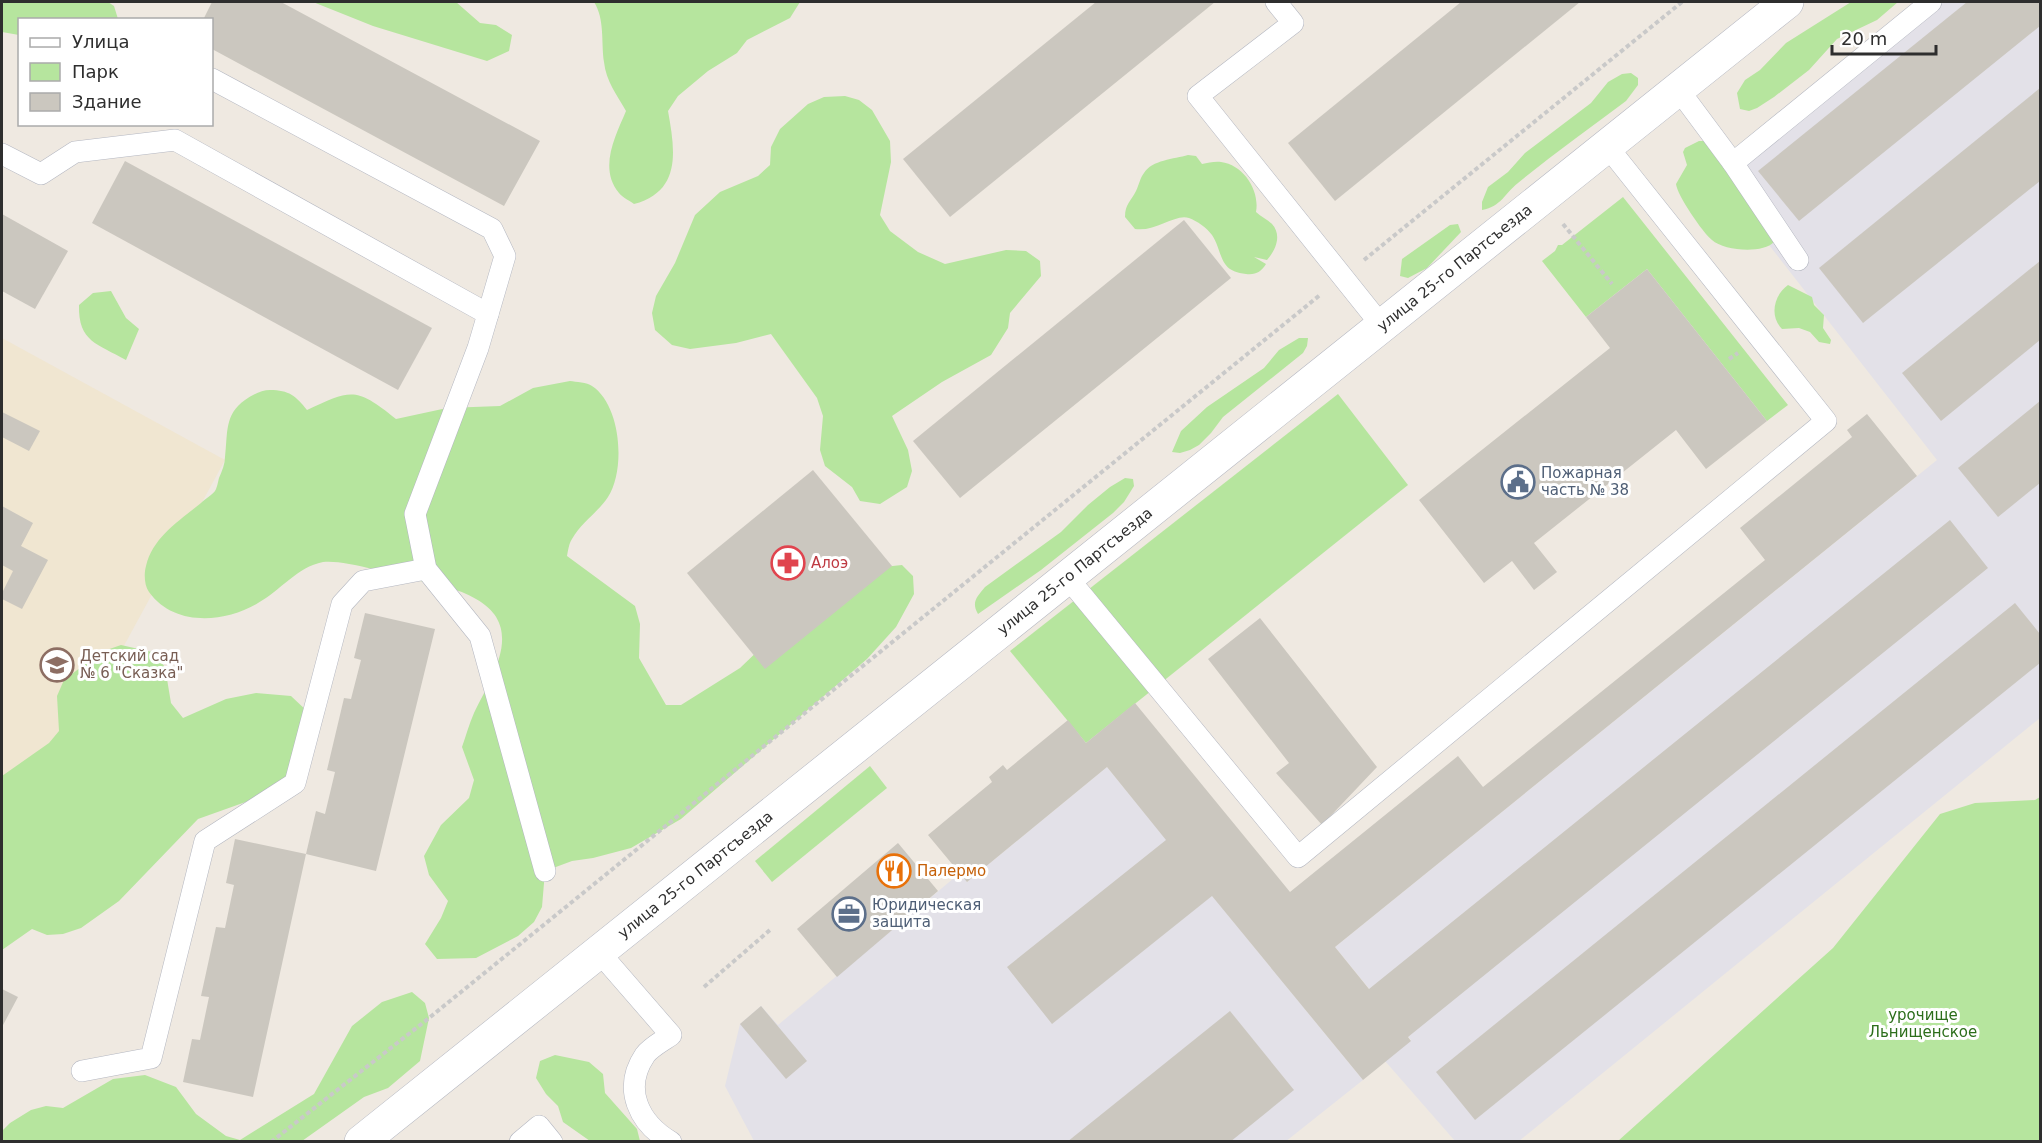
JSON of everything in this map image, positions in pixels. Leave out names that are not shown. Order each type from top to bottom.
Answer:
[{"type":"street","name":"улица 25-го Партсъезда","points":[[375,1137],[599,952],[1787,2]]},
{"type":"lane","points":[[1276,2],[1293,23],[1198,96],[1382,326]]},
{"type":"lane","points":[[1733,163],[1931,2]]},
{"type":"lane","points":[[213,80],[492,229],[505,256],[478,348],[415,514],[426,569],[480,636],[544,871]]},
{"type":"lane","points":[[1678,89],[1733,163],[1798,260]]},
{"type":"lane","points":[[2,154],[41,174],[75,152],[175,132],[488,314]]},
{"type":"lane","points":[[1067,577],[1298,857],[1826,421],[1607,146]]},
{"type":"lane","points":[[82,1071],[151,1058],[205,841],[295,783],[342,604],[363,581],[426,569]]},
{"type":"lane","points":[[599,952],[671,1035],[646,1053],[634,1083],[634,1100],[644,1118],[657,1134],[671,1142]]},
{"type":"lane","points":[[520,1142],[539,1126],[552,1142]]},
{"type":"path","points":[[271,1142],[429,1018],[1682,2]]},
{"type":"path","points":[[1542,198],[1612,284]]},
{"type":"path","points":[[704,987],[770,930]]},
{"type":"shaded area","points":[[1922,2],[2040,2],[2040,718],[1519,1141],[1455,1141],[1385,1061],[1411,1040],[1335,947],[1937,460],[1712,172]]},
{"type":"shaded area","name":"Детский сад № 6 \"Сказка\"","points":[[2,338],[225,460],[2,870]]},
{"type":"shaded area","points":[[1107,767],[1363,1080],[1285,1142],[754,1141],[725,1086],[740,1024],[761,1006],[778,1025],[960,873],[967,882]]},
{"type":"green space","points":[[2,2],[108,2],[114,6],[118,18],[18,18],[18,35],[2,32]]},
{"type":"green space","points":[[313,2],[456,2],[480,23],[496,25],[512,35],[509,51],[487,61],[373,26]]},
{"type":"green space","points":[[594,2],[800,2],[790,18],[747,40],[737,53],[708,71],[678,96],[668,111],[673,154],[668,179],[650,198],[634,204],[619,193],[610,173],[611,152],[626,111],[607,75],[600,16]]},
{"type":"green space","points":[[1851,2],[1898,2],[1877,20],[1837,39],[1809,70],[1774,97],[1749,111],[1740,109],[1737,93],[1745,80],[1760,70],[1786,43]]},
{"type":"green space","points":[[1631,73],[1638,78],[1638,85],[1626,101],[1531,172],[1498,203],[1482,210],[1482,202],[1488,187],[1508,172],[1525,153],[1591,103],[1608,82],[1622,74]]},
{"type":"green space","points":[[845,96],[859,100],[872,110],[890,141],[891,162],[880,215],[890,231],[918,252],[945,264],[1006,250],[1026,251],[1040,261],[1041,276],[1010,313],[1008,328],[991,355],[942,382],[892,416],[908,450],[912,471],[907,487],[880,504],[860,501],[852,487],[825,466],[820,450],[823,416],[817,398],[771,334],[736,343],[690,349],[672,345],[655,330],[652,313],[656,296],[675,263],[695,215],[720,192],[758,176],[770,165],[771,147],[780,129],[808,104],[824,97]]},
{"type":"green space","points":[[1704,141],[1718,151],[1774,242],[1769,246],[1753,250],[1725,247],[1712,240],[1691,214],[1676,184],[1687,165],[1683,152],[1685,148]]},
{"type":"green space","points":[[1188,155],[1196,156],[1202,164],[1219,162],[1229,164],[1237,168],[1249,180],[1257,204],[1256,212],[1272,224],[1277,233],[1275,247],[1267,260],[1254,257],[1266,264],[1258,272],[1246,274],[1231,269],[1223,260],[1210,232],[1189,218],[1178,218],[1158,226],[1135,229],[1125,217],[1127,206],[1143,175],[1152,165]]},
{"type":"green space","points":[[1623,197],[1788,405],[1767,421],[1647,269],[1586,317],[1542,261],[1555,251],[1558,245],[1562,245]]},
{"type":"green space","points":[[1458,224],[1461,232],[1427,268],[1408,278],[1400,276],[1402,259],[1450,225]]},
{"type":"green space","points":[[1788,285],[1812,297],[1814,305],[1824,315],[1823,328],[1831,340],[1830,344],[1819,342],[1810,332],[1799,328],[1782,329],[1778,324],[1774,312],[1775,306],[1779,294]]},
{"type":"green space","points":[[111,291],[126,318],[139,329],[126,360],[92,340],[82,327],[79,305],[93,293]]},
{"type":"green space","points":[[1299,338],[1308,338],[1303,353],[1223,417],[1199,445],[1180,453],[1172,452],[1181,431],[1207,407],[1264,368],[1279,350]]},
{"type":"green space","points":[[570,381],[590,385],[602,395],[615,422],[618,455],[614,485],[608,497],[576,533],[570,543],[567,556],[635,606],[640,624],[639,658],[666,705],[681,705],[740,668],[765,644],[883,567],[902,565],[913,576],[914,594],[896,627],[867,659],[681,819],[631,848],[572,861],[545,871],[542,907],[534,922],[518,936],[476,958],[437,959],[425,944],[441,918],[448,901],[429,875],[424,856],[441,825],[469,798],[474,780],[462,747],[472,717],[496,668],[500,653],[502,638],[499,623],[491,610],[469,595],[454,589],[369,568],[323,562],[305,569],[266,598],[245,610],[216,618],[200,618],[172,611],[160,603],[146,586],[146,566],[154,546],[161,538],[215,491],[224,462],[230,418],[238,406],[257,393],[277,390],[287,393],[307,410],[334,398],[353,395],[372,401],[396,419],[447,408],[500,406],[533,388]]},
{"type":"green space","points":[[1338,394],[1408,485],[1086,743],[1010,651]]},
{"type":"green space","points":[[1125,478],[1133,479],[1134,486],[1124,502],[1113,513],[1041,570],[978,614],[975,603],[985,587],[1061,532],[1088,505]]},
{"type":"green space","points":[[121,645],[152,652],[165,667],[171,703],[183,718],[226,699],[256,693],[291,696],[308,712],[291,775],[254,799],[198,819],[119,901],[81,928],[63,934],[47,935],[32,929],[2,950],[2,776],[49,743],[59,731],[57,696],[64,680],[101,652]]},
{"type":"green space","points":[[870,766],[887,788],[772,882],[755,861]]},
{"type":"green space","name":"урочище Льнищенское","points":[[2040,797],[2040,1141],[1618,1141],[1833,948],[1940,814],[1975,803],[2035,800]]},
{"type":"green space","points":[[412,992],[425,1003],[429,1018],[420,1061],[388,1088],[364,1097],[302,1141],[2,1141],[2,1131],[31,1110],[46,1106],[63,1108],[113,1079],[145,1075],[176,1087],[196,1114],[226,1136],[240,1140],[314,1094],[352,1026],[382,1002]]},
{"type":"green space","points":[[555,1055],[589,1062],[603,1074],[605,1093],[637,1129],[640,1141],[590,1141],[563,1122],[558,1106],[546,1094],[536,1078],[540,1061]]},
{"type":"building","points":[[212,2],[281,2],[540,141],[504,206],[213,50],[213,18],[204,18]]},
{"type":"building","points":[[1096,2],[1215,2],[950,217],[903,159]]},
{"type":"building","points":[[1461,2],[1580,2],[1335,201],[1288,143]]},
{"type":"building","points":[[1967,2],[2040,2],[2040,26],[1799,221],[1758,171]]},
{"type":"building","points":[[2040,88],[2040,181],[1863,323],[1819,268]]},
{"type":"building","points":[[125,161],[432,328],[398,390],[92,223]]},
{"type":"building","points":[[2,214],[68,251],[35,309],[2,291]]},
{"type":"building","points":[[1184,220],[1231,278],[960,498],[913,441]]},
{"type":"building","points":[[2040,261],[2040,340],[1941,421],[1902,373]]},
{"type":"building","points":[[1647,269],[1767,421],[1706,469],[1676,430],[1534,543],[1557,572],[1534,590],[1512,561],[1484,583],[1419,500],[1610,348],[1586,317]]},
{"type":"building","points":[[2040,401],[2040,483],[1998,517],[1958,468]]},
{"type":"building","points":[[2,412],[40,431],[29,451],[2,437]]},
{"type":"building","points":[[1867,414],[1917,476],[1335,947],[1369,989],[1950,520],[1988,568],[1408,1037],[1411,1041],[1363,1080],[1212,896],[1052,1024],[1007,967],[1166,840],[1107,767],[967,882],[928,835],[992,782],[989,777],[1003,765],[1007,770],[1068,720],[1086,743],[1135,703],[1290,892],[1458,756],[1483,787],[1765,560],[1740,528],[1852,437],[1847,430]]},
{"type":"building","points":[[813,470],[892,566],[765,669],[687,573]]},
{"type":"building","points":[[2,506],[33,523],[21,546],[48,560],[22,609],[2,599],[2,593],[13,571],[2,565]]},
{"type":"building","points":[[2015,603],[2040,634],[2040,663],[1475,1120],[1436,1072]]},
{"type":"building","points":[[365,613],[435,629],[376,871],[306,854],[316,811],[325,814],[335,772],[327,770],[344,698],[351,699],[361,660],[354,658]]},
{"type":"building","points":[[1260,618],[1377,767],[1322,825],[1276,773],[1289,763],[1208,659]]},
{"type":"building","points":[[235,839],[306,854],[253,1097],[183,1082],[192,1039],[200,1040],[209,997],[201,996],[216,927],[225,928],[234,885],[226,883]]},
{"type":"building","points":[[898,843],[938,891],[837,977],[797,929]]},
{"type":"building","points":[[2,989],[18,997],[2,1027]]},
{"type":"building","points":[[761,1006],[807,1061],[786,1079],[740,1024]]},
{"type":"building","points":[[1230,1011],[1294,1090],[1230,1142],[1067,1142]]},
{"type":"place","name":"Пожарная часть № 38","points":[[1518,482]]},
{"type":"place","name":"Алоэ","points":[[788,563]]},
{"type":"place","name":"Детский сад № 6 \"Сказка\"","points":[[57,665]]},
{"type":"place","name":"Палермо","points":[[894,871]]},
{"type":"place","name":"Юридическая защита","points":[[849,914]]}]
